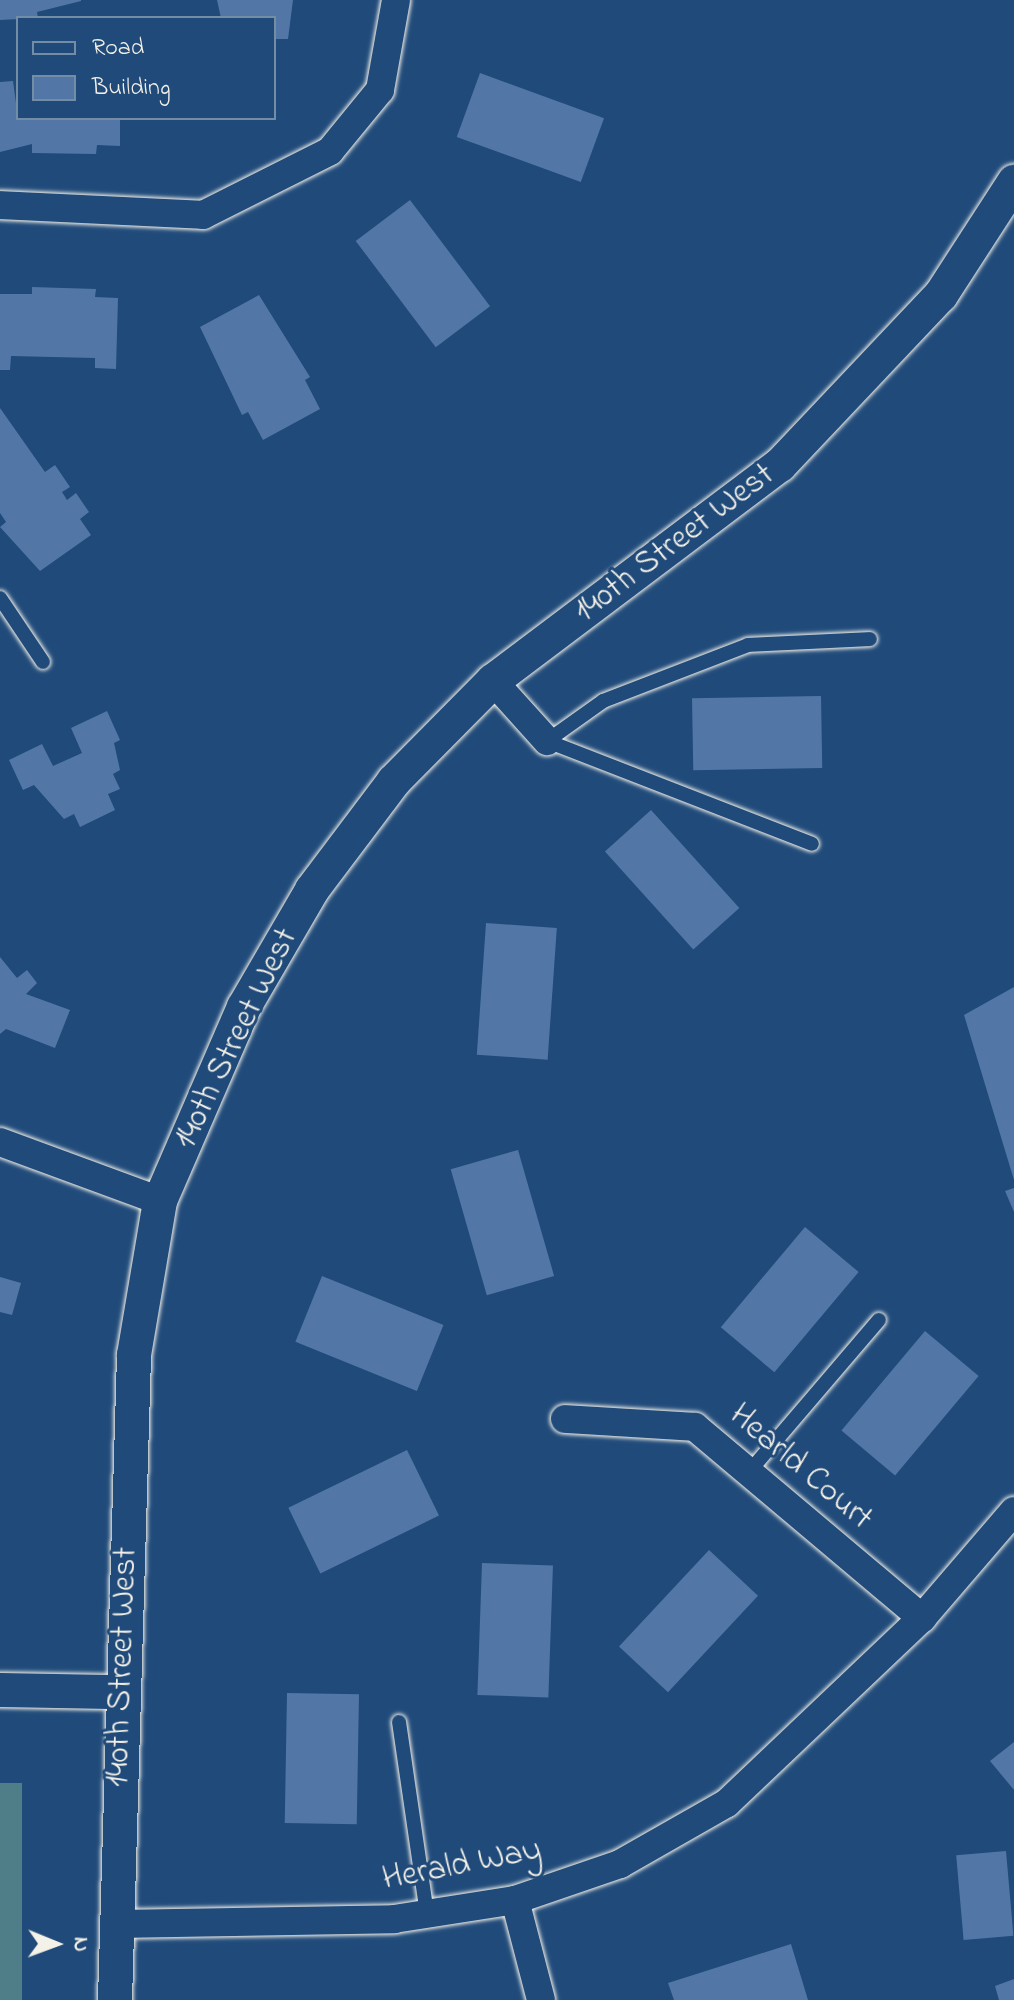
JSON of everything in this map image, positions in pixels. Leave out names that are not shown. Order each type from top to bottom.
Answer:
[{"type":"street","points":[[0,205],[203,215],[330,151],[380,90],[396,0]]},
{"type":"street","name":"140th Street West","points":[[115,2000],[120,1692],[134,1355],[160,1201],[244,1007],[312,890],[394,781],[493,681],[780,465],[941,295],[1014,182]]},
{"type":"street","points":[[493,681],[547,741]]},
{"type":"street","points":[[0,1142],[160,1201]]},
{"type":"street","name":"Hearld Court","points":[[565,1419],[695,1427],[922,1618]]},
{"type":"street","name":"Herald Way","points":[[117,1924],[427,1914],[515,1900],[620,1864],[727,1803],[922,1618],[1014,1511]]},
{"type":"street","points":[[0,1690],[120,1692]]},
{"type":"street","points":[[515,1900],[541,2000]]},
{"type":"lane","points":[[0,598],[43,662]]},
{"type":"lane","points":[[547,741],[603,701],[748,645],[870,639]]},
{"type":"lane","points":[[547,741],[812,844]]},
{"type":"lane","points":[[749,1472],[879,1320]]},
{"type":"lane","points":[[399,1722],[427,1914]]},
{"type":"green space","points":[[0,1783],[22,1783],[22,2000],[0,2000]]},
{"type":"building","points":[[0,0],[81,0],[37,12],[38,16],[0,20]]},
{"type":"building","points":[[217,0],[293,0],[288,39],[276,39],[276,16],[221,16]]},
{"type":"building","points":[[480,73],[604,118],[581,182],[457,137]]},
{"type":"building","points":[[13,81],[16,120],[120,120],[120,146],[97,145],[96,154],[32,153],[32,144],[0,152],[0,82]]},
{"type":"building","points":[[410,200],[490,306],[436,347],[356,241]]},
{"type":"building","points":[[32,287],[96,289],[95,297],[118,298],[116,369],[95,368],[95,358],[11,356],[10,370],[0,370],[0,294],[32,294]]},
{"type":"building","points":[[259,295],[310,377],[305,380],[320,409],[263,440],[248,412],[242,415],[200,327]]},
{"type":"building","points":[[0,408],[45,472],[55,465],[70,487],[62,492],[67,500],[76,493],[89,512],[80,519],[91,535],[40,571],[0,527],[6,522],[0,513]]},
{"type":"building","points":[[821,696],[822,768],[693,770],[692,698]]},
{"type":"building","points":[[107,711],[120,740],[114,743],[120,770],[113,774],[120,789],[108,794],[115,810],[80,827],[74,814],[64,819],[34,785],[23,790],[9,760],[42,744],[53,766],[82,753],[71,728]]},
{"type":"building","points":[[651,810],[739,908],[693,950],[605,851]]},
{"type":"building","points":[[486,923],[557,928],[548,1060],[477,1055]]},
{"type":"building","points":[[0,957],[17,978],[27,970],[37,983],[26,994],[70,1010],[55,1048],[6,1029],[0,1034]]},
{"type":"building","points":[[1014,987],[1014,1180],[964,1015]]},
{"type":"building","points":[[518,1150],[554,1276],[487,1295],[451,1169]]},
{"type":"building","points":[[1014,1188],[1014,1212],[1005,1191]]},
{"type":"building","points":[[805,1227],[859,1272],[774,1372],[721,1327]]},
{"type":"building","points":[[322,1276],[443,1325],[417,1391],[295,1342]]},
{"type":"building","points":[[0,1277],[21,1283],[12,1315],[0,1312]]},
{"type":"building","points":[[925,1331],[979,1376],[895,1476],[841,1431]]},
{"type":"building","points":[[407,1450],[439,1516],[320,1573],[288,1508]]},
{"type":"building","points":[[709,1550],[758,1596],[668,1692],[619,1647]]},
{"type":"building","points":[[482,1563],[553,1565],[548,1697],[477,1695]]},
{"type":"building","points":[[287,1693],[359,1694],[357,1824],[285,1823]]},
{"type":"building","points":[[1014,1742],[1014,1790],[990,1761]]},
{"type":"building","points":[[1006,1851],[1013,1936],[964,1940],[956,1855]]},
{"type":"building","points":[[791,1944],[808,2000],[674,2000],[668,1983]]},
{"type":"building","points":[[1014,1979],[1014,2000],[999,2000],[995,1986]]}]
